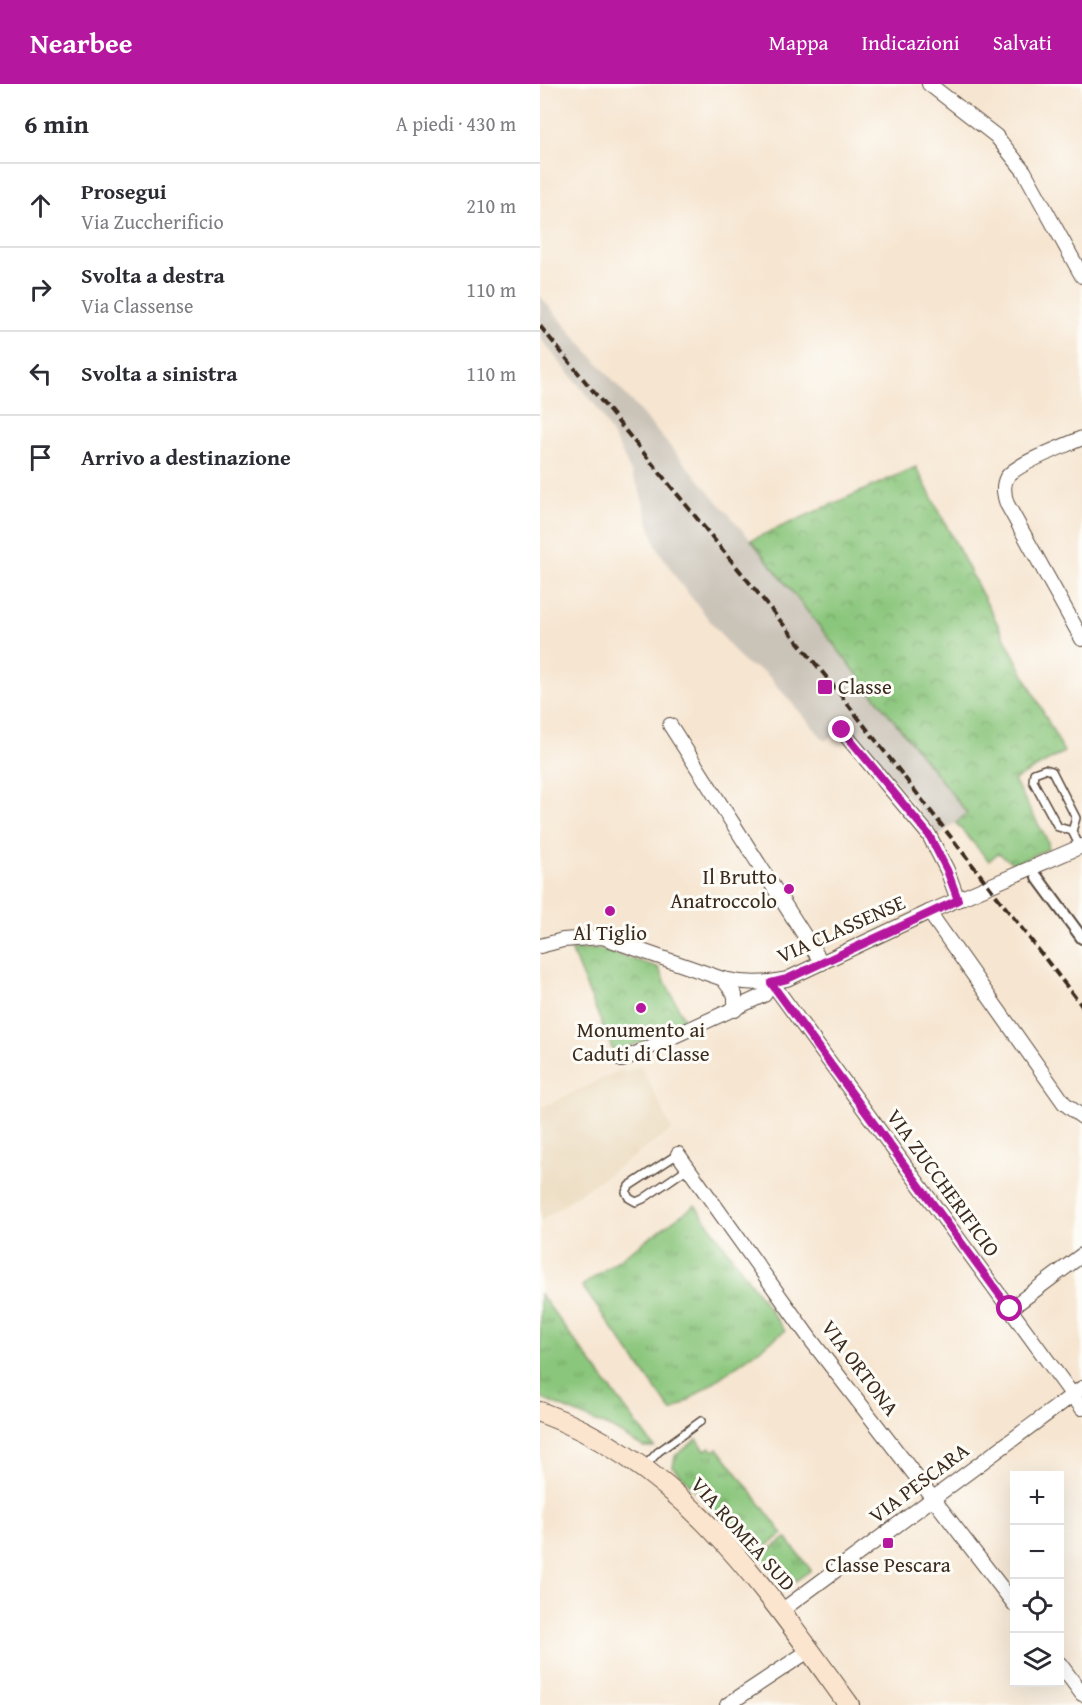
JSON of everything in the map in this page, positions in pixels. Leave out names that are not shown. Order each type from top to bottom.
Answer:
[{"type":"main road","name":"VIA ROMEA SUD","points":[[540,1412],[584,1431],[645,1467],[702,1518],[781,1611],[849,1705]]},
{"type":"street","points":[[929,84],[996,136],[1024,171],[1082,276]]},
{"type":"street","points":[[1082,438],[1017,469],[1006,478],[1004,490],[1007,504],[1082,639]]},
{"type":"street","points":[[670,725],[822,963]]},
{"type":"street","points":[[842,730],[929,835],[947,870],[958,900]]},
{"type":"street","name":"VIA CLASSENSE","points":[[540,946],[563,940],[602,937],[723,980],[739,983],[771,983],[787,979],[929,912],[1081,847]]},
{"type":"street","points":[[1037,877],[1082,938]]},
{"type":"street","points":[[929,912],[1064,1103],[1082,1117]]},
{"type":"street","points":[[723,980],[735,994],[735,1010]]},
{"type":"street","points":[[622,1060],[735,1010],[764,995],[771,983]]},
{"type":"street","name":"VIA ZUCCHERIFICIO","points":[[771,983],[1010,1309],[1077,1391],[1082,1408]]},
{"type":"street","name":"VIA ORTONA","points":[[678,1154],[808,1342],[934,1499],[1010,1600]]},
{"type":"street","points":[[1010,1309],[1082,1255]]},
{"type":"street","name":"VIA PESCARA","points":[[781,1611],[844,1561],[934,1499],[1077,1391]]},
{"type":"street","points":[[727,1705],[810,1650]]},
{"type":"street","points":[[1064,1671],[1082,1694]]},
{"type":"lane","points":[[1072,831],[1076,818],[1052,771],[1045,769],[1035,773],[1033,781],[1058,827],[1072,831],[1081,847]]},
{"type":"lane","points":[[678,1154],[629,1186],[626,1192],[629,1198],[636,1202],[643,1199],[688,1168]]},
{"type":"lane","points":[[645,1467],[658,1452],[701,1421]]},
{"type":"shaded area","points":[[540,296],[751,540],[967,813],[939,836],[847,723],[825,741],[765,672],[744,663],[679,582],[656,546],[639,489],[596,406],[540,338]]},
{"type":"shaded area","points":[[641,1066],[672,1130],[540,1221],[540,1108],[622,1069],[624,1072]]},
{"type":"green space","points":[[916,467],[1064,752],[1014,780],[1048,842],[1048,849],[1014,864],[998,853],[989,861],[956,823],[967,813],[751,540]]},
{"type":"green space","points":[[599,949],[658,967],[686,1023],[614,1053],[571,950]]},
{"type":"green space","points":[[695,1205],[785,1331],[672,1412],[582,1286]]},
{"type":"green space","points":[[540,1294],[654,1447],[643,1447],[613,1429],[540,1398]]},
{"type":"green space","points":[[697,1439],[705,1450],[710,1447],[714,1451],[718,1448],[783,1534],[757,1553],[673,1467],[675,1456]]},
{"type":"green space","points":[[786,1538],[811,1570],[787,1587],[761,1556]]},
{"type":"railway","points":[[540,326],[832,684],[1082,1006]]},
{"type":"place","name":"Classe","points":[[825,687]]},
{"type":"place","name":"Il Brutto Anatroccolo","points":[[789,889]]},
{"type":"place","name":"Al Tiglio","points":[[610,911]]},
{"type":"place","name":"Monumento ai Caduti di Classe","points":[[641,1008]]},
{"type":"place","name":"Classe Pescara","points":[[888,1543]]},
{"type":"route","points":[[842,730],[929,835],[947,870],[958,900],[787,979],[771,983],[1010,1309]]}]
